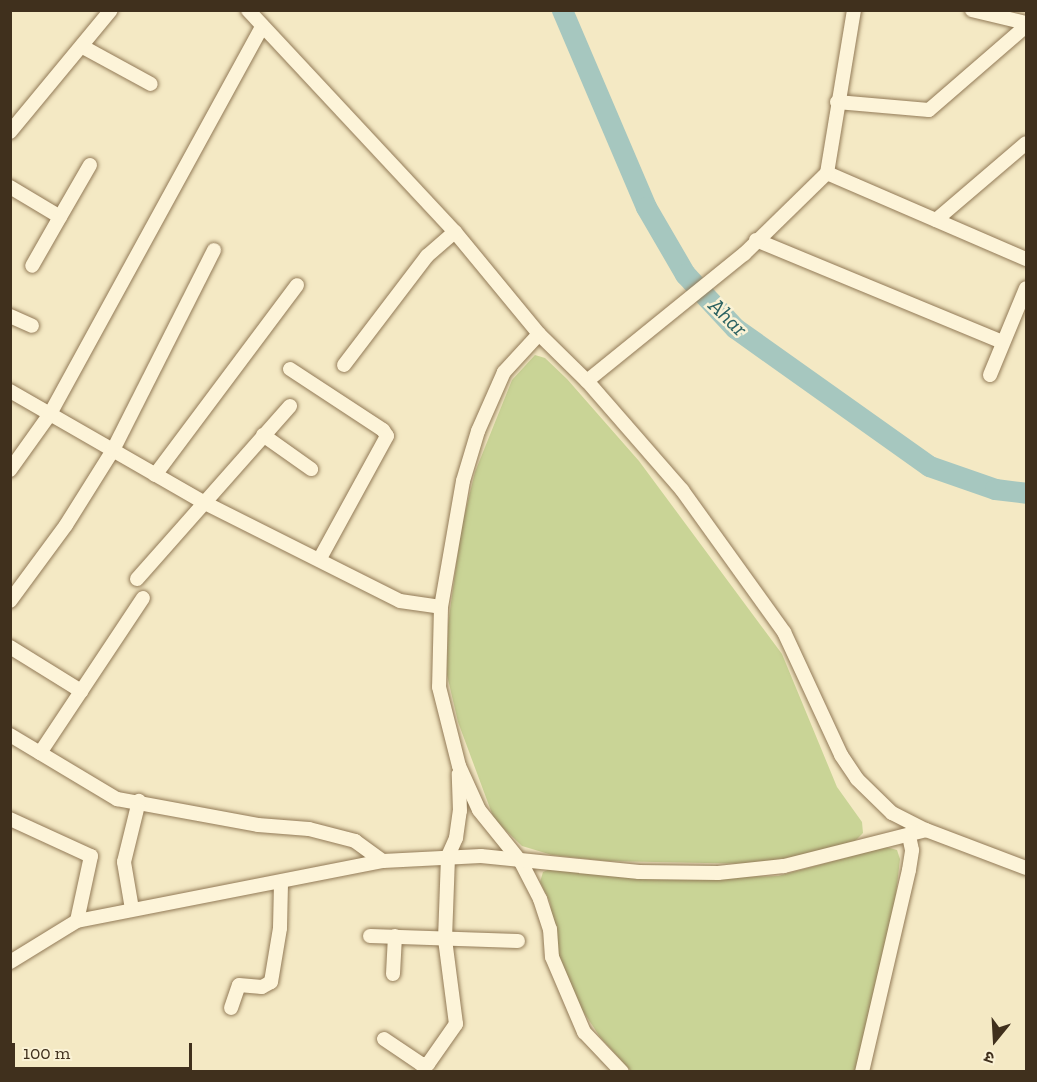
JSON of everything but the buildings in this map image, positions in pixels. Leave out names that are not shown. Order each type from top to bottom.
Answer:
[{"type":"street","points":[[10,132],[83,47],[111,10]]},
{"type":"street","points":[[248,10],[261,28],[455,232],[538,334],[587,381],[682,490],[784,632],[841,755],[857,779],[891,813],[926,830],[1026,868]]},
{"type":"street","points":[[587,381],[744,254],[827,173],[854,10]]},
{"type":"street","points":[[972,10],[1026,25]]},
{"type":"street","points":[[837,102],[929,110],[1026,25]]},
{"type":"street","points":[[10,470],[50,414],[261,28]]},
{"type":"street","points":[[83,47],[151,84]]},
{"type":"street","points":[[936,220],[1026,143]]},
{"type":"street","points":[[32,266],[90,165]]},
{"type":"street","points":[[827,173],[1026,259]]},
{"type":"street","points":[[10,187],[60,217]]},
{"type":"street","points":[[344,365],[427,256],[455,232]]},
{"type":"street","points":[[756,240],[1002,342]]},
{"type":"street","points":[[10,601],[66,525],[113,450],[214,250]]},
{"type":"street","points":[[155,475],[297,285]]},
{"type":"street","points":[[990,375],[1026,288]]},
{"type":"street","points":[[10,316],[32,326]]},
{"type":"street","points":[[538,334],[504,372],[478,431],[463,481],[441,607],[439,687],[459,766],[479,810],[520,862],[540,899],[550,929],[552,957],[584,1032],[622,1071]]},
{"type":"street","points":[[290,369],[383,429],[387,436],[319,560]]},
{"type":"street","points":[[10,391],[203,502],[400,601],[441,607]]},
{"type":"street","points":[[137,579],[290,406]]},
{"type":"street","points":[[263,435],[311,469]]},
{"type":"street","points":[[40,753],[143,598]]},
{"type":"street","points":[[10,647],[81,691]]},
{"type":"street","points":[[10,735],[117,799],[139,801],[258,825],[309,829],[355,841],[384,861]]},
{"type":"street","points":[[384,1039],[421,1064],[434,1060],[456,1024],[445,939],[448,856],[456,838],[460,811],[459,766]]},
{"type":"street","points":[[132,909],[124,862],[139,801]]},
{"type":"street","points":[[10,819],[91,856],[77,921]]},
{"type":"street","points":[[10,962],[77,921],[281,883],[384,861],[448,856],[639,872],[718,873],[784,866],[926,830]]},
{"type":"street","points":[[862,1071],[909,870],[912,850],[909,836]]},
{"type":"street","points":[[231,1008],[239,985],[262,987],[271,982],[280,928],[281,883]]},
{"type":"street","points":[[370,936],[518,941]]},
{"type":"street","points":[[393,974],[395,936]]},
{"type":"green space","points":[[535,355],[545,358],[567,379],[639,461],[782,654],[837,787],[862,822],[863,833],[851,845],[756,864],[606,861],[552,855],[522,846],[494,819],[458,722],[447,675],[448,625],[461,529],[475,472],[512,380]]},
{"type":"green space","points":[[886,847],[897,850],[900,859],[895,903],[856,1071],[631,1071],[600,1037],[573,996],[555,947],[550,902],[540,882],[543,872],[552,868],[655,879],[778,876]]},
{"type":"waterway","name":"Ahar","points":[[562,10],[646,207],[685,274],[735,328],[929,466],[995,489],[1026,493]]}]
